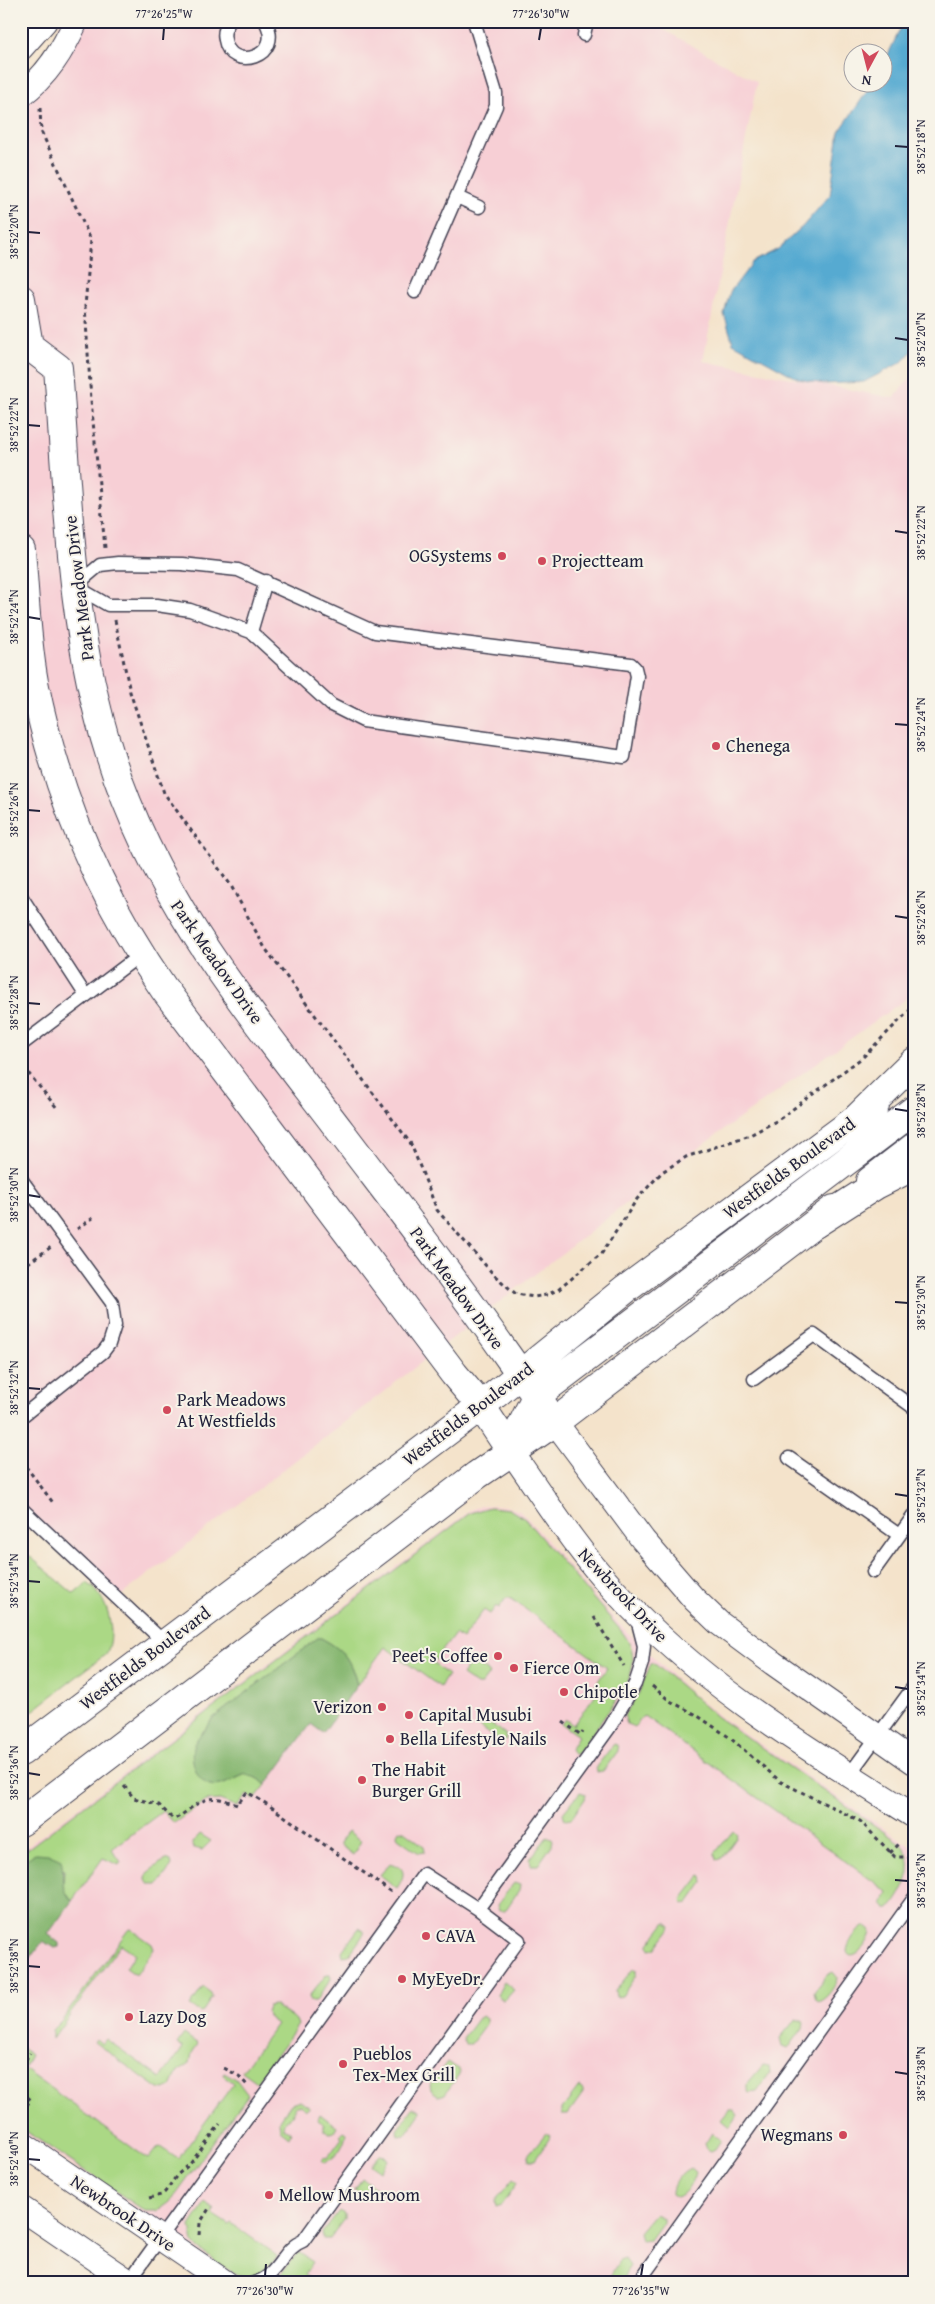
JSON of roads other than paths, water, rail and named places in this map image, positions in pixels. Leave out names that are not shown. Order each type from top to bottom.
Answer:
[{"type":"main road","name":"Park Meadow Drive","points":[[21,299],[25,351],[58,368],[75,586],[84,653],[110,755],[143,841],[175,904],[213,963],[465,1296],[529,1385]]},
{"type":"main road","points":[[21,550],[24,613],[34,680],[59,781],[92,868],[140,955]]},
{"type":"main road","name":"Newbrook Drive","points":[[140,955],[454,1374],[481,1406],[510,1450]]},
{"type":"main road","points":[[856,1119],[914,1062]]},
{"type":"main road","name":"Westfields Boulevard","points":[[21,1752],[481,1406],[529,1385],[626,1289],[914,1075]]},
{"type":"main road","points":[[510,1450],[529,1385],[914,1110]]},
{"type":"main road","points":[[21,1822],[510,1450],[555,1422],[816,1224],[914,1147]]},
{"type":"main road","points":[[816,1224],[876,1185],[914,1166]]},
{"type":"main road","points":[[529,1385],[555,1422]]},
{"type":"street","points":[[21,48],[46,21]]},
{"type":"street","points":[[29,89],[64,47],[76,21]]},
{"type":"street","points":[[555,1422],[643,1540],[694,1599],[719,1623],[914,1762]]},
{"type":"street","name":"Newbrook Drive","points":[[510,1450],[580,1550],[635,1612],[675,1650],[728,1694],[914,1816]]},
{"type":"street","name":"Newbrook Drive","points":[[21,2143],[227,2282]]},
{"type":"street","points":[[21,2208],[130,2282]]},
{"type":"lane","points":[[230,21],[224,34],[225,42],[229,50],[238,57],[246,59],[261,54],[268,46],[270,36],[265,21]]},
{"type":"lane","points":[[414,292],[496,106],[496,93],[474,21]]},
{"type":"lane","points":[[584,35],[587,21]]},
{"type":"lane","points":[[457,197],[479,207]]},
{"type":"lane","points":[[100,564],[215,566],[238,570],[266,581],[376,632],[631,664],[635,668],[637,676],[624,756],[363,721],[331,705],[251,632],[190,610],[157,605],[108,605],[75,586],[100,564]]},
{"type":"lane","points":[[251,632],[266,581]]},
{"type":"lane","points":[[21,896],[86,996]]},
{"type":"lane","points":[[21,1045],[140,955]]},
{"type":"lane","points":[[21,1179],[112,1303],[115,1313],[114,1333],[103,1352],[21,1417]]},
{"type":"lane","points":[[754,1380],[814,1336],[914,1408]]},
{"type":"lane","points":[[789,1458],[899,1535]]},
{"type":"lane","points":[[21,1508],[165,1643]]},
{"type":"lane","points":[[873,1572],[914,1515]]},
{"type":"lane","points":[[478,1909],[610,1727],[635,1684],[642,1663],[644,1646],[635,1612]]},
{"type":"lane","points":[[849,1775],[914,1686]]},
{"type":"lane","points":[[130,2282],[424,1874],[478,1909],[519,1940],[303,2241],[296,2243],[274,2271],[264,2280],[254,2283]]},
{"type":"lane","points":[[638,2283],[914,1898]]},
{"type":"water","points":[[904,21],[914,21],[914,349],[902,362],[864,382],[824,384],[799,379],[733,343],[724,314],[730,292],[753,262],[778,249],[803,226],[830,195],[839,132],[867,92],[892,92],[892,46]]},
{"type":"place","name":"OGSystems","points":[[502,556]]},
{"type":"place","name":"Projectteam","points":[[542,561]]},
{"type":"place","name":"Chenega","points":[[716,746]]},
{"type":"place","name":"Park Meadows At Westfields","points":[[167,1410]]},
{"type":"place","name":"Peet's Coffee","points":[[498,1656]]},
{"type":"place","name":"Fierce Om","points":[[514,1668]]},
{"type":"place","name":"Chipotle","points":[[564,1692]]},
{"type":"place","name":"Verizon","points":[[382,1707]]},
{"type":"place","name":"Capital Musubi","points":[[409,1715]]},
{"type":"place","name":"Bella Lifestyle Nails","points":[[390,1739]]},
{"type":"place","name":"The Habit Burger Grill","points":[[362,1780]]},
{"type":"place","name":"CAVA","points":[[426,1936]]},
{"type":"place","name":"MyEyeDr.","points":[[402,1979]]},
{"type":"place","name":"Lazy Dog","points":[[129,2017]]},
{"type":"place","name":"Pueblos Tex-Mex Grill","points":[[343,2064]]},
{"type":"place","name":"Wegmans","points":[[843,2135]]},
{"type":"place","name":"Mellow Mushroom","points":[[269,2195]]}]
